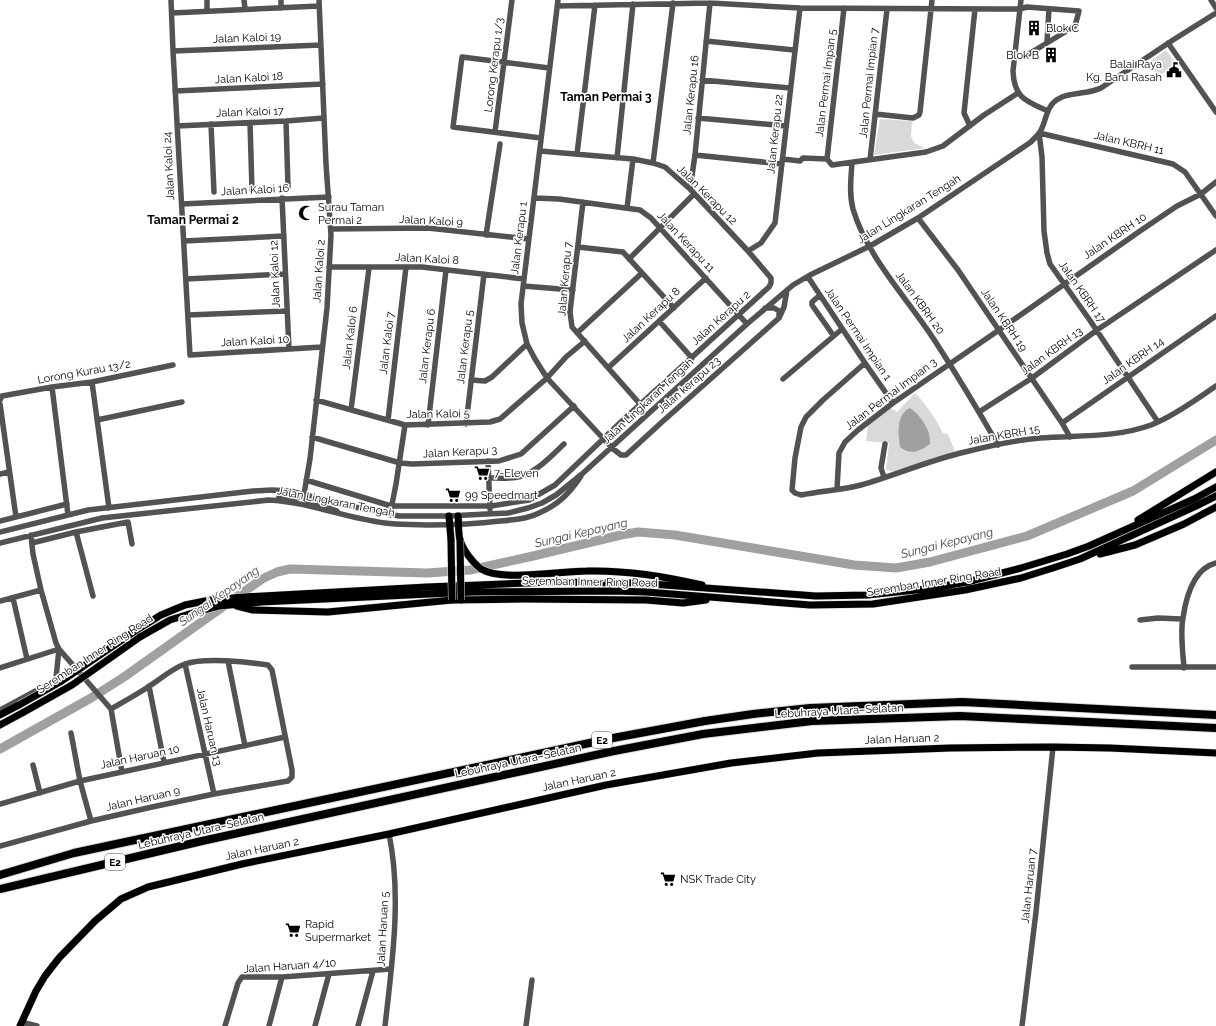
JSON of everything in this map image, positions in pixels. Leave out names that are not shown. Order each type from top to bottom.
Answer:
[{"type":"highway","name":"Lebuhraya Utara–Selatan","points":[[0,875],[74,853],[613,738],[746,715],[810,708],[962,702],[1216,715]]},
{"type":"highway","name":"Lebuhraya Utara–Selatan","points":[[0,889],[202,841],[614,751],[703,734],[812,721],[960,716],[1216,728]]},
{"type":"highway","points":[[0,894],[28,882]]},
{"type":"main road","points":[[1112,535],[1216,472]]},
{"type":"main road","name":"Seremban Inner Ring Road","points":[[0,725],[72,685],[140,637],[170,620],[199,611],[261,599],[427,587],[552,582],[715,588],[816,596],[867,595],[926,589],[967,582],[1021,568],[1082,549],[1194,499],[1216,487]]},
{"type":"main road","name":"Seremban Inner Ring Road","points":[[0,715],[60,682],[161,615],[185,605],[210,600],[472,592],[600,591],[646,592],[810,605],[874,604],[965,590],[1021,578],[1080,559],[1216,496]]},
{"type":"main road","points":[[1080,559],[1135,546],[1184,524],[1216,507]]},
{"type":"main road","points":[[449,516],[452,600]]},
{"type":"main road","points":[[458,516],[461,600]]},
{"type":"main road","points":[[460,540],[469,556],[480,568],[499,575],[587,571],[612,572],[660,576],[715,588]]},
{"type":"main road","points":[[233,605],[252,610],[328,612],[452,600],[646,600],[683,603],[716,598]]},
{"type":"main road","name":"Jalan Haruan 2","points":[[20,1024],[36,991],[59,958],[95,921],[121,899],[148,887],[202,873],[389,834],[606,785],[731,763],[818,753],[950,748],[1110,748],[1216,754]]},
{"type":"street","name":"Jalan Kaloi 24","points":[[171,0],[190,355]]},
{"type":"street","points":[[207,0],[208,10]]},
{"type":"street","points":[[244,0],[244,9]]},
{"type":"street","points":[[281,0],[281,8]]},
{"type":"street","name":"Lorong Kerapu 1/3","points":[[495,132],[512,0]]},
{"type":"street","points":[[876,114],[913,118],[919,115],[932,0]]},
{"type":"street","points":[[1021,0],[1013,81],[1018,93],[1027,101],[1048,111]]},
{"type":"street","points":[[1211,0],[1216,8]]},
{"type":"street","points":[[172,13],[208,10],[281,8],[319,3]]},
{"type":"street","name":"Jalan Kaloi 2","points":[[304,494],[310,460],[327,308],[331,229],[319,3]]},
{"type":"street","points":[[557,3],[595,5],[710,3],[800,8],[887,9],[1020,9],[1027,7],[1079,11],[1075,26],[1027,55]]},
{"type":"street","name":"Jalan Kerapu 1","points":[[557,3],[523,286],[521,314],[526,344],[547,378],[612,448]]},
{"type":"street","points":[[652,163],[673,3]]},
{"type":"street","name":"Jalan Kerapu 16","points":[[692,192],[710,3]]},
{"type":"street","points":[[617,158],[633,4]]},
{"type":"street","points":[[577,154],[595,5]]},
{"type":"street","name":"Jalan Kerapu 22","points":[[748,251],[761,243],[775,223],[800,8]]},
{"type":"street","name":"Jalan Permai Impan 5","points":[[827,159],[844,8]]},
{"type":"street","name":"Jalan Permai Impian 7","points":[[870,160],[887,9]]},
{"type":"street","points":[[970,126],[964,113],[975,9]]},
{"type":"street","points":[[1047,42],[1049,9]]},
{"type":"street","name":"Jalan Lingkaran Tengah","points":[[0,532],[68,515],[109,508],[253,491],[290,491],[390,515],[416,517],[508,513],[542,503],[556,495],[612,448],[747,324],[787,290],[808,276],[870,246],[918,218],[1031,142],[1040,133],[1052,103],[1057,99],[1102,88],[1168,43],[1216,13]]},
{"type":"street","points":[[706,41],[794,50]]},
{"type":"street","points":[[1168,43],[1216,112]]},
{"type":"street","name":"Jalan Kaloi 19","points":[[173,51],[321,45]]},
{"type":"street","points":[[541,138],[453,127],[462,56],[549,68]]},
{"type":"street","points":[[702,80],[790,88]]},
{"type":"street","name":"Jalan Kaloi 18","points":[[175,91],[323,84]]},
{"type":"street","points":[[695,155],[782,162],[800,161],[803,158],[827,159],[832,165],[926,152],[943,146],[1018,93]]},
{"type":"street","name":"Jalan Kaloi 17","points":[[177,126],[324,118]]},
{"type":"street","points":[[698,118],[786,126]]},
{"type":"street","points":[[286,121],[288,187]]},
{"type":"street","points":[[250,123],[252,190]]},
{"type":"street","points":[[211,124],[214,192]]},
{"type":"street","name":"Jalan KBRH 11","points":[[1040,133],[1174,164],[1185,172],[1216,216]]},
{"type":"street","name":"Jalan KBRH 17","points":[[1040,133],[1044,231],[1050,264],[1097,330],[1158,422]]},
{"type":"street","points":[[486,235],[500,144]]},
{"type":"street","name":"Jalan Kerapu 12","points":[[540,151],[633,159],[652,163],[668,170],[692,192],[748,251],[771,278]]},
{"type":"street","points":[[627,208],[633,159]]},
{"type":"street","name":"Jalan KBRH 20","points":[[852,163],[852,202],[860,225],[870,246],[886,273],[949,363],[998,445]]},
{"type":"street","name":"Jalan KBRH 10","points":[[949,363],[999,330],[1158,218],[1177,206],[1201,194],[1216,182]]},
{"type":"street","points":[[629,259],[660,229],[692,192]]},
{"type":"street","name":"Jalan Kaloi 16","points":[[182,204],[282,198],[329,197]]},
{"type":"street","name":"Jalan Kaloi 12","points":[[282,198],[289,349]]},
{"type":"street","name":"Jalan Kerapu 11","points":[[534,198],[583,202],[640,210],[651,218],[747,324]]},
{"type":"street","name":"Jalan Kerapu 7","points":[[583,202],[570,312],[572,327],[609,367],[640,404]]},
{"type":"street","name":"Jalan KBRH 19","points":[[918,218],[958,270],[1032,378],[1070,437]]},
{"type":"street","name":"Jalan Kaloi 9","points":[[331,229],[428,228],[486,235],[529,238]]},
{"type":"street","points":[[184,241],[284,236]]},
{"type":"street","points":[[578,247],[623,252],[674,308]]},
{"type":"street","name":"Jalan KBRH 13","points":[[979,412],[1032,378],[1097,330],[1216,250]]},
{"type":"street","name":"Jalan Kaloi 8","points":[[329,267],[422,267],[524,279]]},
{"type":"street","name":"Jalan Kaloi 7","points":[[388,420],[406,267]]},
{"type":"street","name":"Jalan Kaloi 6","points":[[352,410],[369,268]]},
{"type":"street","name":"Jalan Kerapu 6","points":[[428,425],[446,270]]},
{"type":"street","points":[[577,334],[642,273]]},
{"type":"street","points":[[186,278],[286,274]]},
{"type":"street","name":"Jalan Kerapu 5","points":[[466,424],[484,274]]},
{"type":"street","name":"Jalan Permai Impian 1","points":[[808,276],[842,329],[893,402]]},
{"type":"street","name":"Jalan Kerapu 8","points":[[609,367],[706,278]]},
{"type":"street","name":"Jalan Kerapu 2","points":[[306,480],[391,506],[491,506],[529,500],[555,485],[640,404],[739,316],[769,287],[771,278]]},
{"type":"street","points":[[523,286],[573,290]]},
{"type":"street","points":[[779,318],[784,307],[787,290]]},
{"type":"street","points":[[820,295],[812,302],[812,305],[833,335]]},
{"type":"street","points":[[765,308],[778,309],[780,312],[779,318]]},
{"type":"street","points":[[188,315],[287,311]]},
{"type":"street","name":"Jalan KBRH 14","points":[[1062,423],[1216,316]]},
{"type":"street","name":"Jalan kerapu 23","points":[[612,448],[621,455],[626,455],[779,318]]},
{"type":"street","points":[[660,321],[692,358]]},
{"type":"street","points":[[783,379],[833,335],[842,329]]},
{"type":"street","name":"Jalan Kaloi 5","points":[[316,400],[405,425],[466,424],[500,420],[585,342]]},
{"type":"street","points":[[472,380],[485,381],[492,377],[526,344]]},
{"type":"street","name":"Jalan Kaloi 10","points":[[190,355],[322,347]]},
{"type":"street","name":"Jalan KBRH 15","points":[[865,363],[806,417],[801,427],[795,458],[792,490],[795,493],[801,495],[860,485],[956,454],[998,445],[1038,438],[1126,432],[1146,427],[1158,422],[1203,396],[1216,386]]},
{"type":"street","name":"Jalan Permai Impian 3","points":[[837,489],[839,453],[845,442],[893,402],[949,363]]},
{"type":"street","name":"Lorong Kurau 13/2","points":[[0,400],[2,396],[52,387],[92,382],[173,365]]},
{"type":"street","points":[[92,382],[109,508]]},
{"type":"street","points":[[52,387],[68,515]]},
{"type":"street","points":[[97,420],[182,402]]},
{"type":"street","points":[[0,404],[16,517]]},
{"type":"street","name":"Jalan Kerapu 3","points":[[312,437],[400,463],[412,464],[506,460],[521,454],[574,406]]},
{"type":"street","points":[[390,515],[400,463],[405,425]]},
{"type":"street","points":[[489,478],[518,477],[529,472],[542,463],[564,444]]},
{"type":"street","points":[[884,477],[882,468],[886,444]]},
{"type":"street","points":[[486,514],[491,506],[488,461]]},
{"type":"street","points":[[0,474],[9,472]]},
{"type":"street","name":"Jalan Lingkaran Tengah","points":[[0,543],[102,518],[269,500],[297,503],[341,515],[385,524],[459,525],[514,520],[538,514],[562,500],[573,489],[582,474]]},
{"type":"street","points":[[269,500],[280,497],[299,497],[304,494],[304,498],[307,500],[336,510],[341,515]]},
{"type":"street","points":[[0,521],[67,504]]},
{"type":"street","points":[[32,542],[128,522],[132,544]]},
{"type":"street","points":[[76,532],[93,596]]},
{"type":"street","points":[[31,535],[40,590],[51,629],[60,649],[111,709],[122,772]]},
{"type":"street","points":[[1184,668],[1182,619],[1190,589],[1197,575],[1210,565],[1216,563]]},
{"type":"street","points":[[0,601],[40,590]]},
{"type":"street","points":[[13,598],[27,659]]},
{"type":"street","points":[[1140,620],[1158,618],[1182,619]]},
{"type":"street","points":[[0,668],[60,649]]},
{"type":"street","points":[[0,710],[54,681],[56,678],[60,649]]},
{"type":"street","points":[[228,661],[245,746]]},
{"type":"street","points":[[111,709],[149,686],[167,672],[185,664],[193,662],[250,662],[268,665],[272,670],[285,737]]},
{"type":"street","name":"Jalan Haruan 13","points":[[185,664],[214,794]]},
{"type":"street","points":[[1132,667],[1216,667]]},
{"type":"street","points":[[149,686],[164,762]]},
{"type":"street","points":[[71,733],[80,781],[91,821]]},
{"type":"street","name":"Jalan Haruan 10","points":[[0,804],[80,781],[285,737]]},
{"type":"street","name":"Jalan Haruan 9","points":[[0,846],[91,821],[214,794],[288,781],[292,777],[292,770],[285,737]]},
{"type":"street","name":"Jalan Haruan 7","points":[[1022,1026],[1036,912],[1053,747]]},
{"type":"street","points":[[33,766],[40,793]]},
{"type":"street","name":"Jalan Haruan 5","points":[[385,1026],[396,898],[394,854],[389,834]]},
{"type":"street","name":"Jalan Haruan 4/10","points":[[225,1026],[240,979],[246,977],[282,977],[391,970]]},
{"type":"street","points":[[358,1026],[373,971]]},
{"type":"street","points":[[316,1026],[329,974]]},
{"type":"street","points":[[269,1026],[282,977]]},
{"type":"street","points":[[526,1026],[532,980]]},
{"type":"street","points":[[20,1024],[37,1026]]},
{"type":"shaded area","points":[[1166,50],[1176,64],[1158,77],[1148,63]]},
{"type":"shaded area","points":[[880,119],[912,121],[911,136],[914,143],[925,148],[874,155]]},
{"type":"shaded area","points":[[915,393],[937,422],[943,433],[948,434],[956,454],[894,472],[886,470],[889,443],[866,441],[868,425],[891,408],[897,412]]},
{"type":"shaded area","points":[[910,408],[918,415],[924,424],[930,439],[930,444],[915,452],[904,450],[900,447],[900,420],[905,411]]},
{"type":"waterway","name":"Sungai Kepayang","points":[[0,749],[91,698],[124,677],[262,579],[277,572],[290,569],[427,573],[470,570],[638,532],[675,535],[854,565],[896,568],[930,562],[1027,536],[1133,491],[1216,440]]},
{"type":"place","name":"Blok C","points":[[1034,28]]},
{"type":"place","name":"Blok B","points":[[1051,55]]},
{"type":"place","name":"Balai Raya Kg. Baru Rasah","points":[[1174,70]]},
{"type":"place","name":"Surau Taman Permai 2","points":[[306,213]]},
{"type":"place","name":"7-Eleven","points":[[482,473]]},
{"type":"place","name":"99 Speedmart","points":[[453,495]]},
{"type":"place","name":"NSK Trade City","points":[[668,879]]},
{"type":"place","name":"Rapid Supermarket","points":[[293,930]]},
{"type":"district","name":"Taman Permai 3","points":[[606,97]]},
{"type":"district","name":"Taman Permai 2","points":[[193,220]]}]
